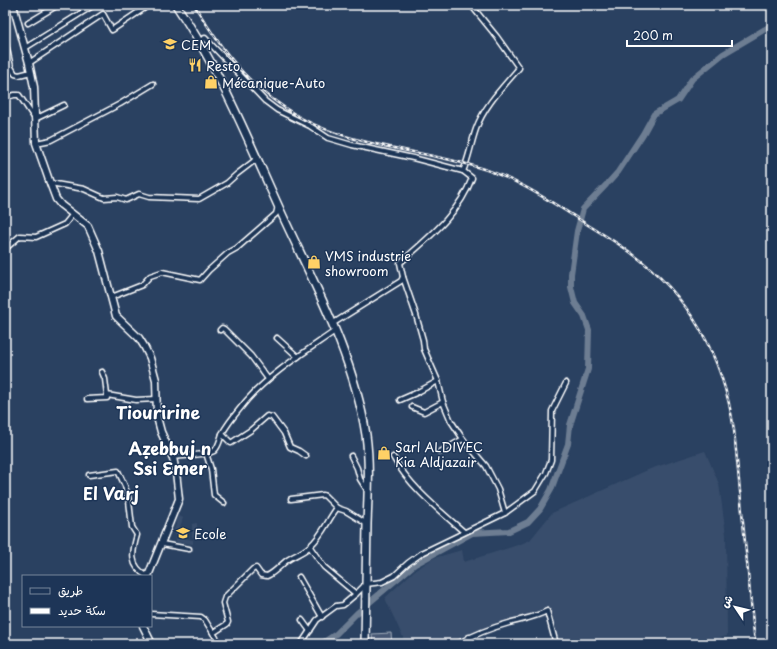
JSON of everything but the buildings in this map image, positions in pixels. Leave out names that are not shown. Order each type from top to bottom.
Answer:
[{"type":"main road","points":[[176,5],[199,41],[234,108],[334,328],[356,389],[367,448],[365,644]]},
{"type":"street","points":[[13,5],[34,87],[36,143],[56,199],[61,205],[88,226],[93,235],[99,251],[116,316],[144,346],[150,358],[156,380],[157,417],[172,457],[176,472],[179,499],[162,544],[147,575]]},
{"type":"street","points":[[28,24],[58,5]]},
{"type":"street","points":[[25,48],[94,5]]},
{"type":"street","points":[[29,63],[103,14],[112,30],[149,5]]},
{"type":"street","points":[[463,171],[476,128],[483,114],[494,97],[519,68],[497,37],[471,5]]},
{"type":"street","points":[[199,41],[205,38],[266,101],[277,110],[310,126],[328,138],[463,171],[472,178],[466,194],[442,224],[400,263],[423,340],[424,349],[438,381],[443,402],[451,421],[463,439],[486,466],[498,489],[505,513]]},
{"type":"street","points":[[5,40],[11,67],[15,74],[19,75],[31,72]]},
{"type":"street","points":[[36,143],[45,142],[58,136],[120,104],[153,84]]},
{"type":"street","points":[[5,98],[19,95],[35,119]]},
{"type":"street","points":[[35,119],[64,105]]},
{"type":"street","points":[[50,183],[84,189],[104,198],[118,197],[126,200],[139,194],[149,198],[199,198],[227,183],[254,161],[256,156]]},
{"type":"street","points":[[111,295],[114,296],[142,285],[150,276],[162,272],[192,280],[200,280],[228,253],[237,248],[276,214],[278,206]]},
{"type":"street","points":[[5,249],[20,236],[36,237],[64,224],[73,214]]},
{"type":"street","points":[[172,457],[213,452],[217,448],[222,434],[235,414],[268,380],[334,328],[401,281],[403,277]]},
{"type":"street","points":[[220,330],[224,328],[252,356],[268,380]]},
{"type":"street","points":[[277,338],[298,357]]},
{"type":"street","points":[[102,372],[105,379],[107,395]]},
{"type":"street","points":[[400,400],[438,381]]},
{"type":"street","points":[[301,644],[317,620],[336,606],[343,605],[366,584],[382,582],[394,576],[422,553],[505,513],[535,491],[546,473],[551,460],[552,411],[566,383]]},
{"type":"street","points":[[107,395],[136,400],[156,399]]},
{"type":"street","points":[[87,399],[107,398],[107,395]]},
{"type":"street","points":[[412,407],[424,412],[443,402]]},
{"type":"street","points":[[222,434],[231,443],[251,430],[267,416],[270,416],[284,433],[290,447],[306,456]]},
{"type":"street","points":[[440,452],[463,439]]},
{"type":"street","points":[[206,453],[211,469],[214,495],[224,503]]},
{"type":"street","points":[[351,456],[357,468],[360,479],[367,490]]},
{"type":"street","points":[[393,457],[402,472],[430,502],[464,532]]},
{"type":"street","points":[[89,475],[118,471],[125,486],[129,501],[132,527],[137,535],[133,554],[134,561],[137,568],[146,575]]},
{"type":"street","points":[[291,499],[326,496],[337,508],[346,511],[367,524]]},
{"type":"street","points":[[213,632],[228,622],[223,603],[225,597],[253,569],[256,568],[264,576],[270,575],[292,556],[300,554],[310,547],[323,532],[328,520],[337,508]]},
{"type":"street","points":[[162,544],[189,549]]},
{"type":"street","points":[[310,547],[324,566],[356,594]]},
{"type":"street","points":[[299,577],[322,617]]},
{"type":"street","points":[[457,644],[469,637],[508,623],[537,617],[547,611],[556,644]]},
{"type":"street","points":[[152,614],[201,617],[205,620],[220,644]]},
{"type":"street","points":[[302,620],[310,631]]},
{"type":"street","points":[[144,627],[152,644]]},
{"type":"street","points":[[469,637],[471,644]]},
{"type":"shaded area","points":[[705,451],[719,484],[726,535],[727,636],[697,644],[559,644],[553,616],[506,627],[468,640],[461,644],[406,644],[385,598],[414,571],[434,558],[462,550],[464,562],[521,544],[530,540],[552,513],[650,469]]},
{"type":"shaded area","points":[[179,516],[183,518],[177,535],[173,533]]},
{"type":"shaded area","points":[[197,523],[197,537],[195,538],[192,537],[192,524]]},
{"type":"shaded area","points":[[176,537],[193,540],[193,544],[176,542]]},
{"type":"shaded area","points":[[391,633],[392,644],[373,644],[372,634]]},
{"type":"waterway","points":[[609,182],[618,172],[643,134],[654,114],[678,100],[692,79],[723,54],[772,25]]},
{"type":"waterway","points":[[321,644],[336,634],[357,613],[415,564],[472,533],[509,531],[528,522],[540,509],[551,490],[568,444],[570,425],[588,369],[589,330],[584,316],[575,303],[571,287],[571,274],[577,231],[583,209],[606,185]]},
{"type":"railway","points":[[194,5],[220,44],[244,74],[271,98],[301,118],[322,128],[365,142],[455,161],[503,176],[565,210],[630,252],[651,269],[670,288],[686,308],[712,353],[722,377],[729,403],[734,430],[755,644]]},
{"type":"place","name":"CEM","points":[[170,44]]},
{"type":"place","name":"Resto","points":[[195,65]]},
{"type":"place","name":"Mécanique-Auto","points":[[211,82]]},
{"type":"place","name":"VMS industrie showroom","points":[[314,262]]},
{"type":"place","name":"Sarl ALDIVEC Kia Aldjazair","points":[[384,453]]},
{"type":"place","name":"Ecole","points":[[183,533]]},
{"type":"district","name":"Tiouririne","points":[[158,412]]},
{"type":"district","name":"Aẓebbuj n Ssi Ɛmer","points":[[170,458]]},
{"type":"district","name":"El Varj","points":[[111,493]]}]
